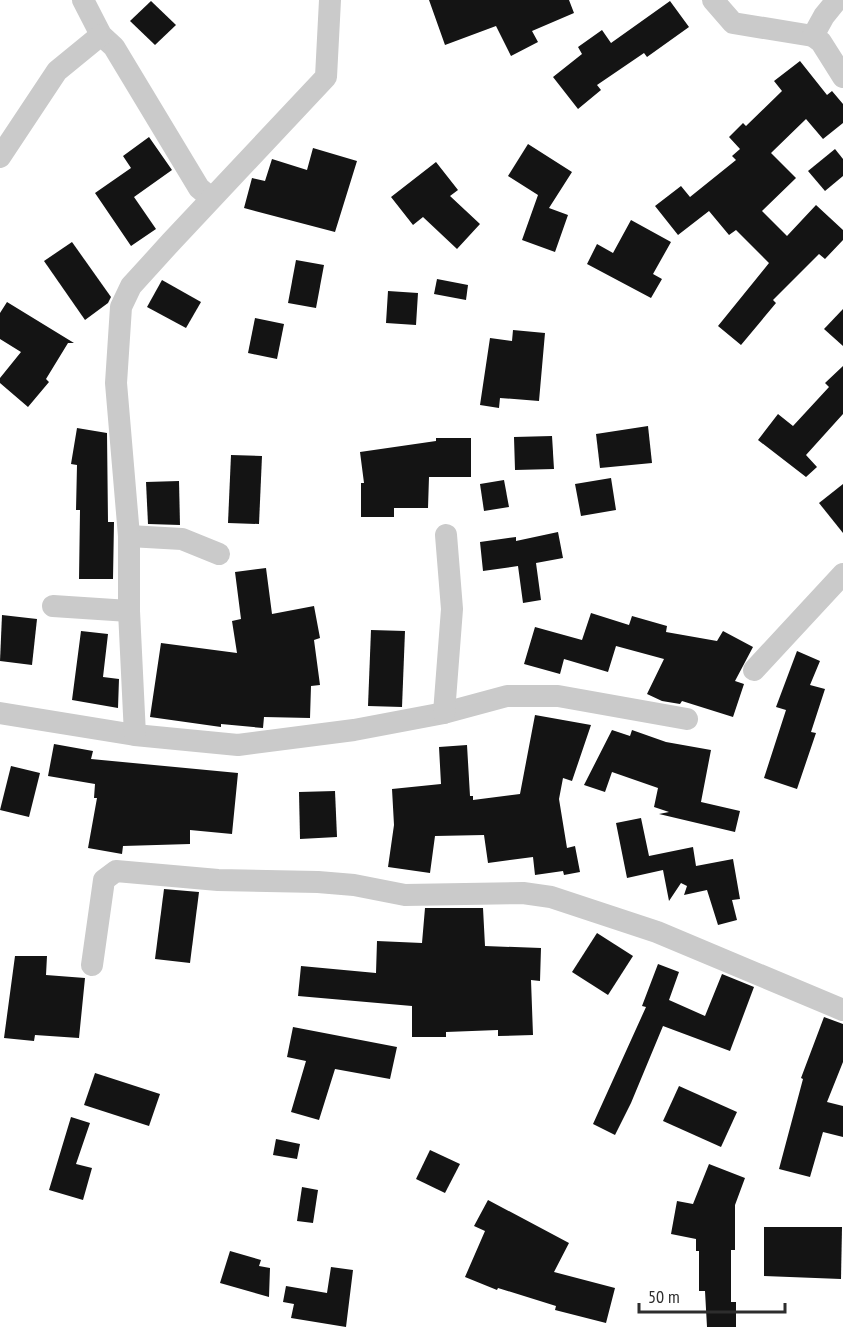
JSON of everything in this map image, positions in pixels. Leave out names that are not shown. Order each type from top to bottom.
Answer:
[{"type":"street","points":[[83,0],[101,35],[114,47],[199,188],[211,198]]},
{"type":"street","points":[[712,0],[733,23],[813,36],[821,42],[843,77]]},
{"type":"street","points":[[813,36],[824,16],[837,0]]},
{"type":"street","points":[[135,735],[129,611],[129,536],[116,384],[121,307],[131,286],[326,77],[327,2]]},
{"type":"street","points":[[0,157],[57,71],[101,35]]},
{"type":"street","points":[[444,713],[452,609],[446,535]]},
{"type":"street","points":[[129,536],[182,539],[219,554]]},
{"type":"street","points":[[754,670],[843,574]]},
{"type":"street","points":[[54,606],[129,611]]},
{"type":"street","points":[[0,713],[135,735],[238,745],[354,730],[444,713],[507,696],[558,696],[687,719]]},
{"type":"street","points":[[92,965],[104,880],[116,871],[218,880],[318,882],[354,885],[405,895],[523,893],[551,897],[657,932],[843,1010]]},
{"type":"building","points":[[429,0],[569,0],[574,13],[532,31],[538,42],[511,56],[496,26],[445,45]]},
{"type":"building","points":[[151,1],[176,25],[155,45],[130,21]]},
{"type":"building","points":[[670,1],[689,27],[647,57],[644,53],[597,85],[601,90],[578,109],[553,77],[582,54],[578,47],[602,30],[611,43]]},
{"type":"building","points":[[800,61],[827,95],[832,91],[843,104],[843,123],[823,139],[806,119],[771,153],[796,178],[762,211],[787,236],[816,205],[843,230],[843,240],[825,259],[819,254],[773,300],[776,303],[741,345],[718,326],[769,263],[736,230],[729,235],[709,211],[678,235],[655,206],[681,186],[690,197],[736,160],[732,156],[740,149],[729,137],[743,123],[746,126],[782,91],[774,81]]},
{"type":"building","points":[[149,137],[172,170],[134,197],[156,229],[131,246],[95,193],[131,168],[123,156]]},
{"type":"building","points":[[528,144],[572,172],[549,208],[568,215],[555,252],[522,240],[538,195],[508,176]]},
{"type":"building","points":[[313,148],[357,161],[335,232],[244,208],[252,178],[265,181],[272,159],[307,170]]},
{"type":"building","points":[[835,149],[843,159],[843,176],[825,191],[808,171]]},
{"type":"building","points":[[436,162],[458,190],[450,196],[480,224],[457,249],[423,217],[413,225],[391,197]]},
{"type":"building","points":[[631,220],[671,242],[653,274],[662,279],[651,298],[587,264],[597,244],[613,253]]},
{"type":"building","points":[[72,242],[111,297],[108,303],[85,320],[44,261]]},
{"type":"building","points":[[296,260],[324,265],[316,308],[288,303]]},
{"type":"building","points":[[437,279],[468,285],[466,300],[434,294]]},
{"type":"building","points":[[162,280],[201,302],[186,328],[147,307]]},
{"type":"building","points":[[388,291],[418,293],[416,325],[386,323]]},
{"type":"building","points":[[7,302],[74,343],[68,343],[46,379],[49,382],[28,407],[0,383],[0,378],[21,352],[0,339],[0,313]]},
{"type":"building","points":[[843,309],[843,346],[824,329]]},
{"type":"building","points":[[255,318],[284,324],[277,359],[248,353]]},
{"type":"building","points":[[513,330],[545,333],[539,401],[500,398],[499,408],[480,405],[490,338],[512,341]]},
{"type":"building","points":[[843,366],[843,414],[806,455],[817,467],[806,477],[758,440],[778,414],[793,426],[829,387],[825,383]]},
{"type":"building","points":[[648,426],[652,463],[600,468],[596,434]]},
{"type":"building","points":[[77,428],[107,433],[108,522],[114,522],[113,579],[79,579],[80,510],[76,510],[77,465],[71,464]]},
{"type":"building","points":[[552,436],[554,469],[515,470],[514,437]]},
{"type":"building","points":[[436,438],[471,438],[471,477],[429,477],[428,508],[394,508],[394,517],[361,517],[361,483],[364,483],[360,452],[436,441]]},
{"type":"building","points":[[231,455],[262,456],[259,524],[228,523]]},
{"type":"building","points":[[611,478],[616,510],[581,516],[575,484]]},
{"type":"building","points":[[504,480],[509,507],[484,511],[480,484]]},
{"type":"building","points":[[179,481],[180,525],[148,524],[146,482]]},
{"type":"building","points":[[843,484],[843,533],[819,503]]},
{"type":"building","points":[[558,532],[563,558],[536,563],[541,600],[523,603],[518,566],[483,571],[480,542],[516,537],[516,541]]},
{"type":"building","points":[[266,568],[272,614],[314,606],[320,638],[314,640],[320,685],[311,686],[310,718],[264,717],[263,728],[221,724],[221,727],[150,717],[161,643],[237,653],[232,621],[241,619],[235,572]]},
{"type":"building","points":[[591,613],[629,625],[632,616],[667,626],[666,632],[717,641],[723,631],[753,647],[735,681],[744,684],[733,717],[682,701],[680,704],[662,701],[647,694],[664,659],[616,646],[608,672],[564,659],[560,674],[524,664],[535,627],[582,640]]},
{"type":"building","points":[[2,615],[37,619],[32,665],[0,661]]},
{"type":"building","points":[[371,630],[405,631],[402,707],[368,706]]},
{"type":"building","points":[[81,631],[108,634],[103,677],[119,679],[118,708],[72,700]]},
{"type":"building","points":[[797,651],[820,661],[810,685],[825,689],[811,732],[816,733],[797,789],[764,778],[786,710],[776,707]]},
{"type":"building","points":[[535,715],[591,725],[572,781],[563,778],[559,799],[567,848],[575,846],[580,872],[564,875],[563,871],[535,875],[533,857],[488,863],[484,835],[435,836],[430,873],[388,867],[394,825],[392,789],[441,784],[439,747],[467,745],[470,796],[473,796],[473,800],[520,794]]},
{"type":"building","points":[[612,730],[630,736],[632,730],[666,742],[711,750],[701,802],[740,811],[735,832],[659,814],[669,812],[654,807],[658,788],[612,772],[605,792],[584,785]]},
{"type":"building","points":[[54,744],[93,751],[91,759],[238,773],[232,834],[190,830],[190,844],[123,846],[122,854],[88,848],[97,798],[94,798],[95,784],[48,776]]},
{"type":"building","points":[[11,766],[40,773],[29,817],[0,810]]},
{"type":"building","points":[[335,791],[337,837],[300,839],[299,792]]},
{"type":"building","points":[[641,818],[649,856],[693,847],[696,866],[733,859],[740,899],[732,900],[737,920],[718,925],[707,890],[684,895],[687,886],[681,883],[669,901],[663,870],[627,878],[616,823]]},
{"type":"building","points":[[164,889],[199,892],[190,963],[155,959]]},
{"type":"building","points":[[425,908],[483,908],[485,946],[541,948],[540,981],[531,980],[533,1035],[498,1036],[498,1030],[446,1032],[446,1037],[412,1037],[412,1006],[298,996],[301,966],[376,973],[377,941],[422,943]]},
{"type":"building","points":[[597,933],[633,956],[608,995],[572,972]]},
{"type":"building","points":[[15,956],[47,956],[46,975],[85,978],[79,1038],[35,1035],[34,1041],[4,1038]]},
{"type":"building","points":[[658,964],[679,972],[669,1000],[705,1016],[722,974],[754,987],[730,1051],[663,1026],[615,1135],[593,1124],[646,1007],[642,1006]]},
{"type":"building","points":[[824,1017],[843,1024],[843,1062],[827,1102],[843,1106],[843,1137],[823,1132],[810,1177],[779,1169],[803,1079],[801,1078]]},
{"type":"building","points":[[293,1027],[397,1047],[390,1079],[335,1069],[319,1120],[291,1112],[306,1061],[287,1057]]},
{"type":"building","points":[[95,1073],[160,1094],[149,1126],[84,1105]]},
{"type":"building","points":[[679,1086],[737,1112],[721,1147],[663,1121]]},
{"type":"building","points":[[71,1117],[90,1123],[76,1164],[92,1168],[83,1200],[49,1190]]},
{"type":"building","points":[[276,1139],[300,1144],[297,1159],[273,1155]]},
{"type":"building","points":[[430,1150],[460,1164],[445,1193],[416,1179]]},
{"type":"building","points":[[709,1164],[745,1178],[735,1205],[735,1250],[731,1250],[731,1302],[736,1302],[736,1327],[707,1327],[705,1291],[699,1291],[699,1251],[696,1251],[696,1239],[671,1234],[677,1201],[693,1204]]},
{"type":"building","points":[[302,1187],[318,1190],[313,1223],[297,1221]]},
{"type":"building","points":[[488,1200],[569,1243],[554,1272],[615,1288],[606,1323],[555,1310],[556,1306],[498,1288],[497,1290],[465,1277],[485,1231],[474,1226]]},
{"type":"building","points":[[764,1227],[842,1227],[841,1279],[764,1276]]},
{"type":"building","points":[[230,1251],[261,1260],[259,1266],[270,1268],[269,1297],[220,1283]]},
{"type":"building","points":[[331,1267],[353,1270],[346,1327],[291,1318],[294,1304],[283,1302],[286,1286],[327,1293]]}]
